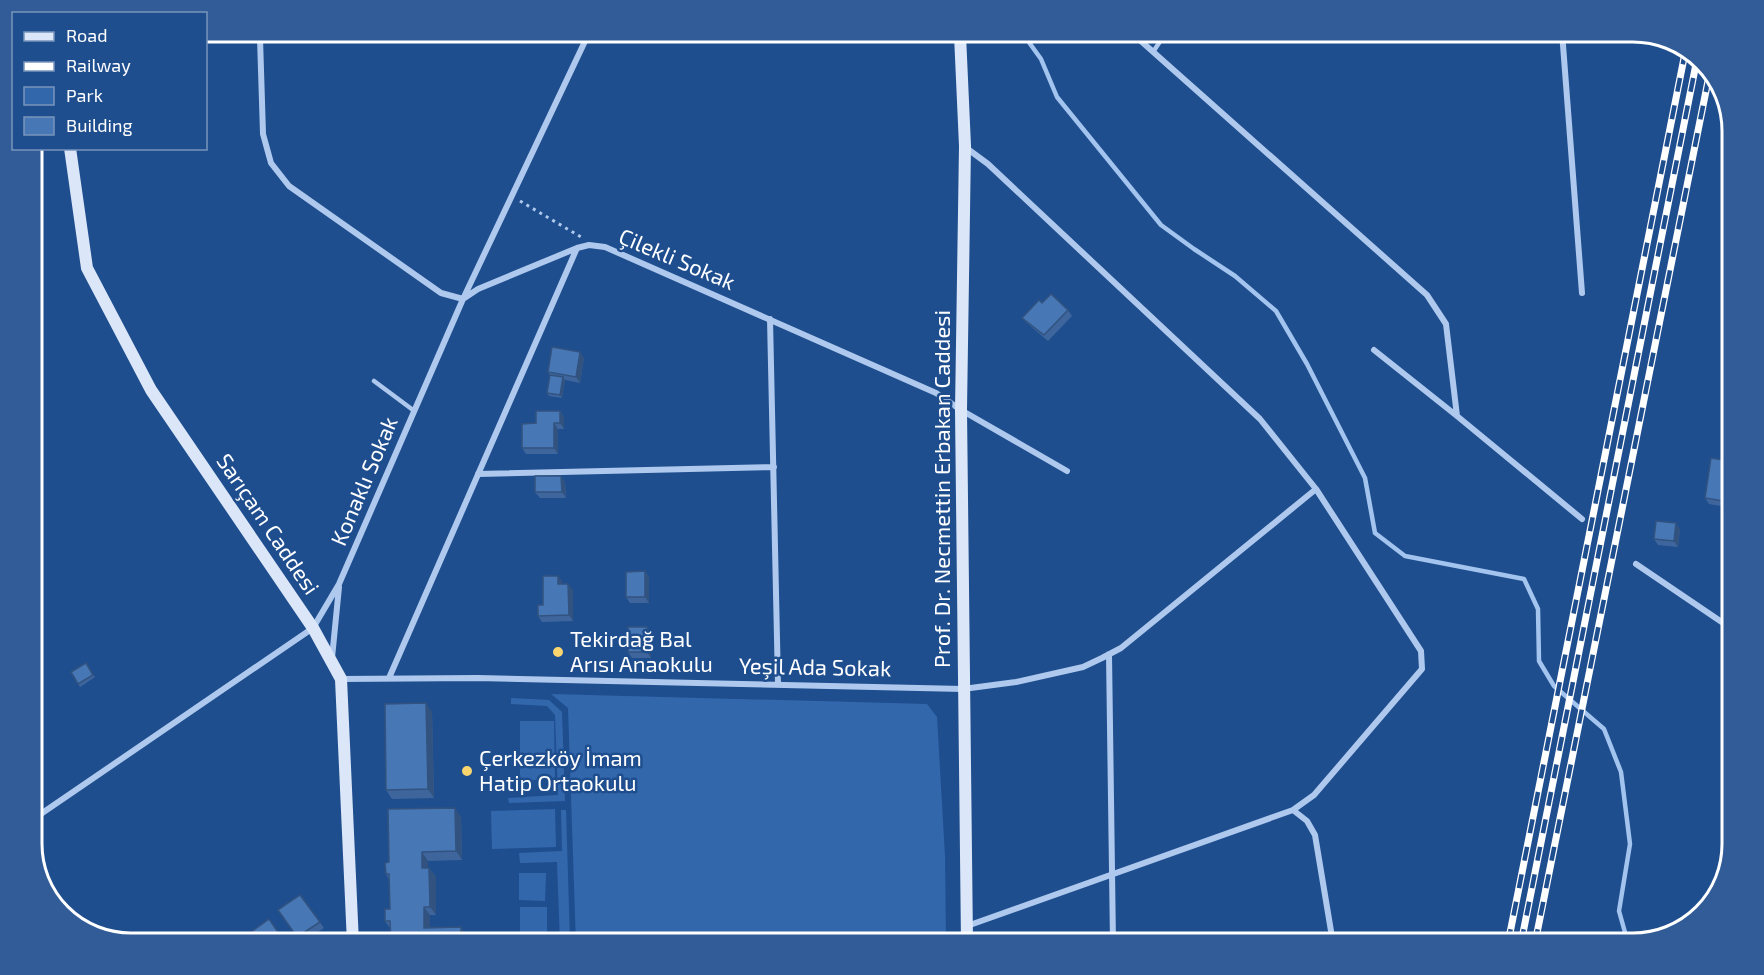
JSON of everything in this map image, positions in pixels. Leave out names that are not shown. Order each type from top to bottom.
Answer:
[{"type":"street","points":[[260,42],[263,134],[271,163],[289,186],[441,293],[463,299]]},
{"type":"street","name":"Konaklı Sokak","points":[[42,813],[313,628],[339,584],[463,299],[585,42]]},
{"type":"street","name":"Prof. Dr. Necmettin Erbakan Caddesi","points":[[960,42],[965,146],[961,410],[967,933]]},
{"type":"street","points":[[1141,42],[1426,295],[1446,324],[1458,416]]},
{"type":"street","points":[[1563,42],[1582,293]]},
{"type":"street","points":[[965,146],[988,164],[1260,419],[1316,489],[1421,651],[1422,669],[1314,795],[1293,810],[967,926]]},
{"type":"street","name":"Sarıçam Caddesi","points":[[70,150],[87,268],[151,390],[313,628],[341,679],[353,933]]},
{"type":"street","name":"Çilekli Sokak","points":[[463,299],[478,289],[577,248],[589,245],[605,247],[936,393],[961,410],[1067,471]]},
{"type":"street","points":[[389,678],[577,248]]},
{"type":"street","points":[[771,319],[778,684]]},
{"type":"street","points":[[1374,350],[1582,519]]},
{"type":"street","points":[[478,474],[774,467]]},
{"type":"street","name":"Yeşil Ada Sokak","points":[[341,679],[489,678],[963,689],[1016,682],[1083,667],[1121,648],[1316,489]]},
{"type":"street","points":[[1636,564],[1722,622]]},
{"type":"street","points":[[332,662],[339,584]]},
{"type":"street","points":[[1109,654],[1113,933]]},
{"type":"street","points":[[1293,810],[1307,820],[1315,835],[1331,933]]},
{"type":"lane","points":[[1153,52],[1160,42]]},
{"type":"lane","points":[[374,381],[413,410]]},
{"type":"path","points":[[511,195],[581,236],[589,245]]},
{"type":"green space","points":[[551,694],[927,704],[937,717],[945,856],[946,933],[576,933],[568,708]]},
{"type":"green space","points":[[511,698],[549,700],[562,712],[565,801],[509,803],[508,798],[558,795],[555,715],[547,706],[511,704]]},
{"type":"green space","points":[[520,721],[554,721],[555,780],[520,780]]},
{"type":"green space","points":[[555,809],[556,847],[492,849],[491,811]]},
{"type":"green space","points":[[561,810],[566,810],[570,933],[560,933],[557,862],[520,863],[519,853],[562,851]]},
{"type":"green space","points":[[519,873],[546,873],[545,901],[519,900]]},
{"type":"green space","points":[[520,907],[547,907],[547,933],[520,933]]},
{"type":"building","points":[[1051,294],[1068,310],[1044,335],[1022,318],[1039,300],[1042,303]]},
{"type":"building","points":[[552,347],[580,352],[576,377],[548,372]]},
{"type":"building","points":[[550,375],[563,377],[560,395],[547,393]]},
{"type":"building","points":[[536,411],[560,411],[560,423],[554,423],[554,448],[522,448],[522,424],[536,423]]},
{"type":"building","points":[[1711,458],[1722,460],[1722,501],[1705,498]]},
{"type":"building","points":[[535,476],[561,476],[562,492],[535,492]]},
{"type":"building","points":[[1656,521],[1676,523],[1674,541],[1654,539]]},
{"type":"building","points":[[645,571],[645,597],[626,597],[626,572]]},
{"type":"building","points":[[543,576],[558,576],[558,584],[568,584],[569,615],[538,616],[538,605],[543,605]]},
{"type":"building","points":[[628,627],[647,627],[647,652],[628,652]]},
{"type":"building","points":[[86,663],[93,675],[78,684],[71,672]]},
{"type":"building","points":[[426,703],[428,789],[386,790],[385,704]]},
{"type":"building","points":[[455,808],[456,851],[422,852],[422,868],[429,868],[430,907],[424,907],[424,928],[461,927],[461,933],[391,933],[390,921],[385,921],[385,909],[390,909],[389,874],[386,874],[385,863],[389,862],[388,809]]},
{"type":"building","points":[[300,895],[320,922],[303,933],[294,933],[278,910]]},
{"type":"building","points":[[269,919],[279,933],[250,933]]},
{"type":"waterway","points":[[1029,42],[1041,59],[1057,97],[1161,225],[1235,276],[1276,311],[1307,364],[1365,478],[1375,533],[1405,556],[1524,579],[1538,609],[1539,661],[1554,686],[1604,729],[1621,772],[1630,844],[1619,911],[1625,933]]},
{"type":"railway","points":[[1510,933],[1684,58]]},
{"type":"railway","points":[[1523,933],[1695,67]]},
{"type":"railway","points":[[1537,933],[1708,83]]},
{"type":"place","name":"Tekirdağ Bal Arısı Anaokulu","points":[[558,652]]},
{"type":"place","name":"Çerkezköy İmam Hatip Ortaokulu","points":[[467,771]]}]
